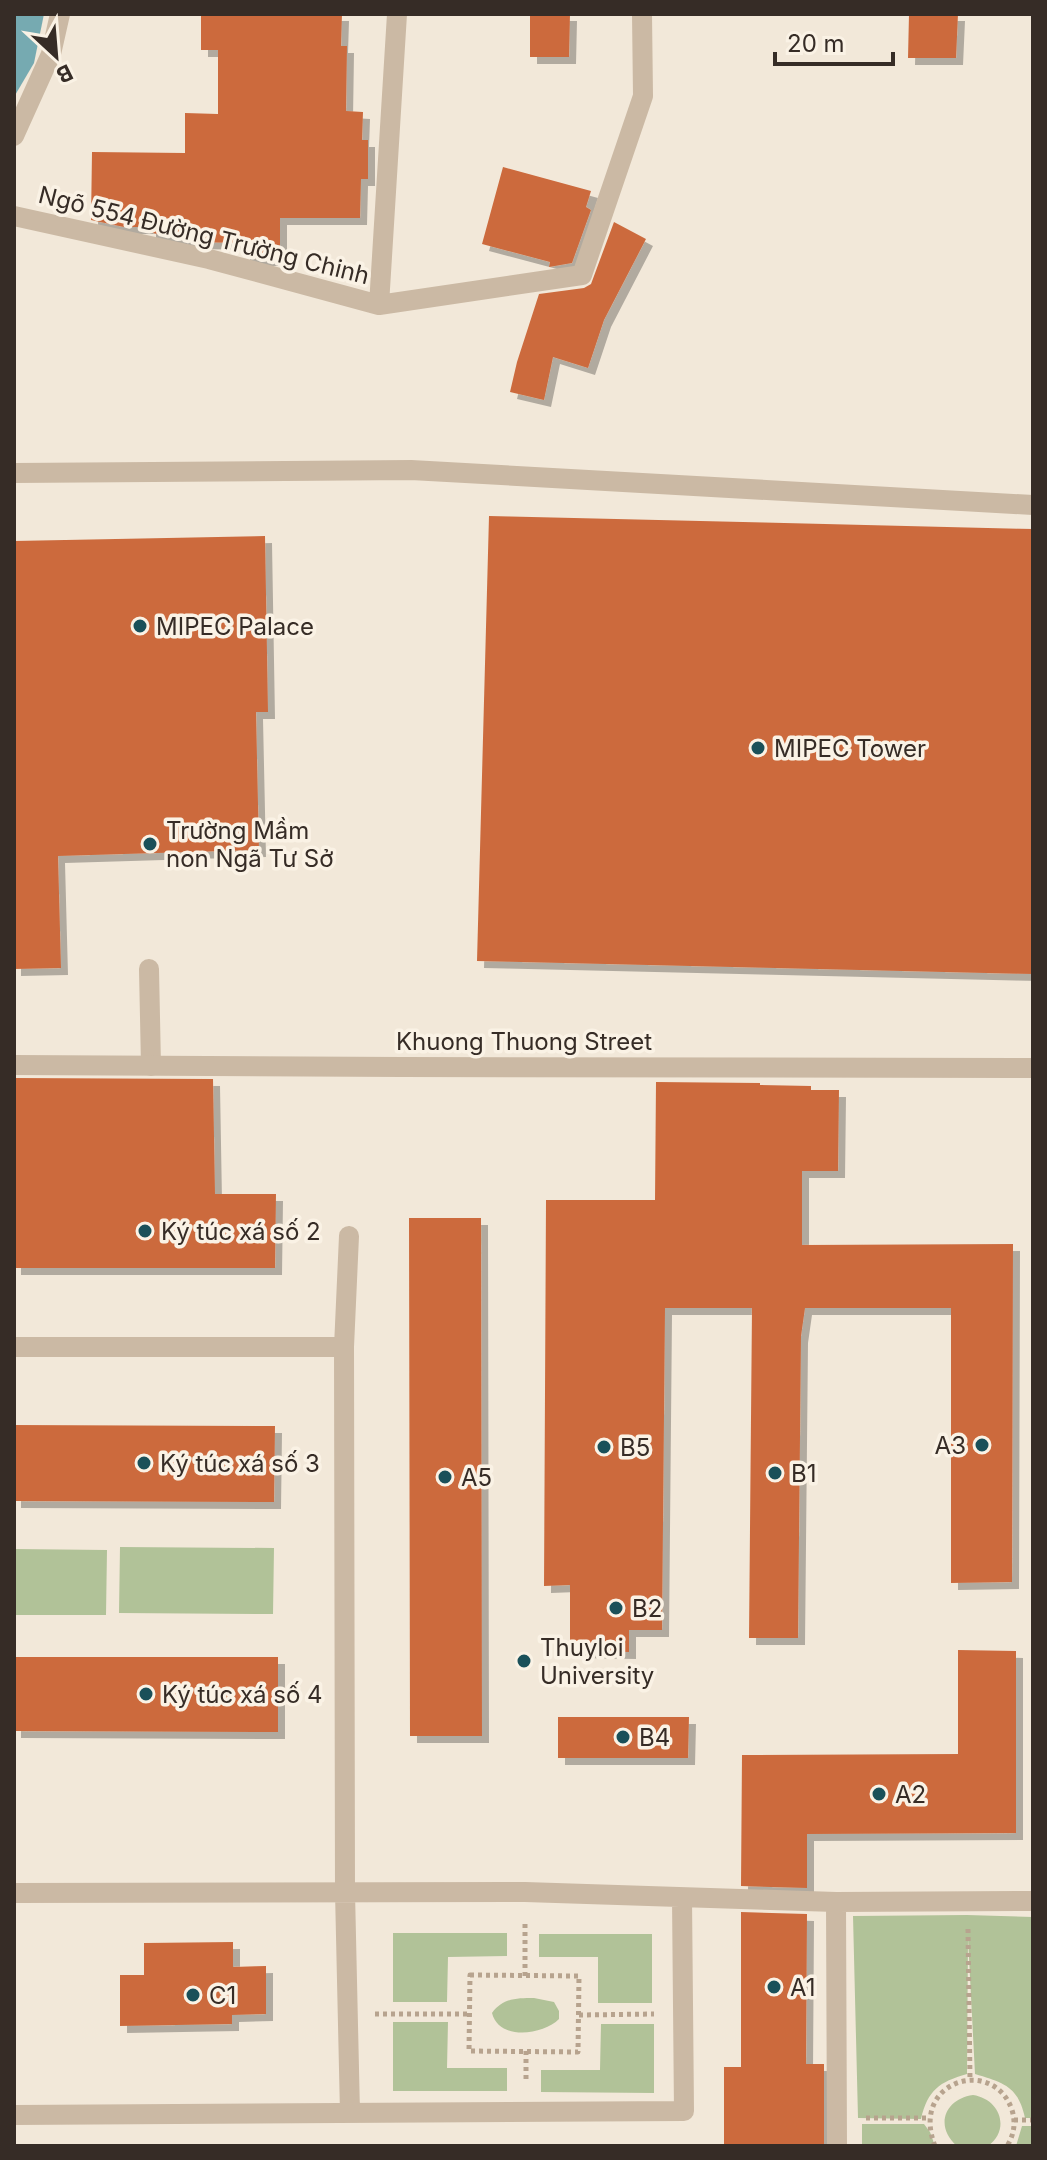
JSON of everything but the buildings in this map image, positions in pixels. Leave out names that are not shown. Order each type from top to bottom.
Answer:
[{"type":"street","points":[[14,136],[51,54],[60,14]]},
{"type":"street","name":"Ngõ 554 Đường Trường Chinh","points":[[14,216],[209,259],[379,305],[397,14]]},
{"type":"street","points":[[379,305],[582,275],[643,96],[642,14]]},
{"type":"street","points":[[14,473],[411,470],[1033,505]]},
{"type":"street","points":[[149,969],[151,1066]]},
{"type":"street","name":"Khuong Thuong Street","points":[[14,1065],[1033,1068]]},
{"type":"street","points":[[349,1236],[344,1347],[345,1892],[350,2113]]},
{"type":"street","points":[[14,1347],[344,1347]]},
{"type":"street","points":[[14,1893],[525,1892],[836,1902],[1033,1901]]},
{"type":"street","points":[[14,2115],[684,2111],[682,1898]]},
{"type":"street","points":[[836,1902],[837,2146]]},
{"type":"path","points":[[525,1892],[525,1976]]},
{"type":"path","points":[[967,1915],[970,2080]]},
{"type":"path","points":[[470,1975],[525,1976],[579,1976],[578,2052],[469,2051],[470,1975]]},
{"type":"path","points":[[348,2014],[470,2014]]},
{"type":"path","points":[[579,2015],[684,2014]]},
{"type":"path","points":[[935,2146],[930,2132],[932,2105],[951,2085],[970,2080],[990,2084],[1009,2102],[1014,2129],[1007,2146]]},
{"type":"path","points":[[858,2118],[929,2118]]},
{"type":"path","points":[[1014,2120],[1033,2120]]},
{"type":"green space","points":[[120,1547],[274,1548],[273,1614],[119,1613]]},
{"type":"green space","points":[[14,1549],[107,1550],[106,1615],[14,1615]]},
{"type":"green space","points":[[853,1916],[1033,1917],[1033,2118],[1025,2118],[1018,2099],[1008,2087],[975,2074],[968,1938],[967,2074],[949,2080],[936,2089],[927,2101],[921,2119],[858,2118]]},
{"type":"green space","points":[[393,1933],[507,1933],[507,1956],[448,1957],[447,2002],[393,2002]]},
{"type":"green space","points":[[539,1934],[652,1934],[652,2003],[598,2003],[598,1957],[539,1957]]},
{"type":"green space","points":[[534,1998],[554,2002],[559,2019],[533,2032],[512,2031],[496,2022],[492,2013],[501,2004]]},
{"type":"green space","points":[[393,2022],[448,2022],[447,2068],[507,2068],[507,2091],[393,2091]]},
{"type":"green space","points":[[601,2024],[654,2024],[654,2093],[541,2092],[541,2070],[600,2070]]},
{"type":"green space","points":[[973,2095],[996,2108],[999,2131],[988,2146],[957,2146],[946,2130],[946,2114],[955,2102]]},
{"type":"green space","points":[[862,2124],[924,2124],[935,2146],[862,2146]]},
{"type":"green space","points":[[1022,2126],[1033,2126],[1033,2146],[1016,2146]]},
{"type":"water","points":[[14,14],[44,14],[34,63],[14,97]]},
{"type":"place","name":"MIPEC Palace","points":[[140,626]]},
{"type":"place","name":"MIPEC Tower","points":[[758,748]]},
{"type":"place","name":"Trường Mầm non Ngã Tư Sở","points":[[150,844]]},
{"type":"place","name":"Ký túc xá số 2","points":[[145,1231]]},
{"type":"place","name":"A3","points":[[982,1445]]},
{"type":"place","name":"B5","points":[[604,1447]]},
{"type":"place","name":"Ký túc xá số 3","points":[[144,1463]]},
{"type":"place","name":"B1","points":[[775,1473]]},
{"type":"place","name":"A5","points":[[445,1477]]},
{"type":"place","name":"B2","points":[[616,1608]]},
{"type":"place","name":"Thuyloi University","points":[[524,1661]]},
{"type":"place","name":"Ký túc xá số 4","points":[[146,1694]]},
{"type":"place","name":"B4","points":[[623,1737]]},
{"type":"place","name":"A2","points":[[879,1794]]},
{"type":"place","name":"A1","points":[[774,1987]]},
{"type":"place","name":"C1","points":[[193,1995]]}]
